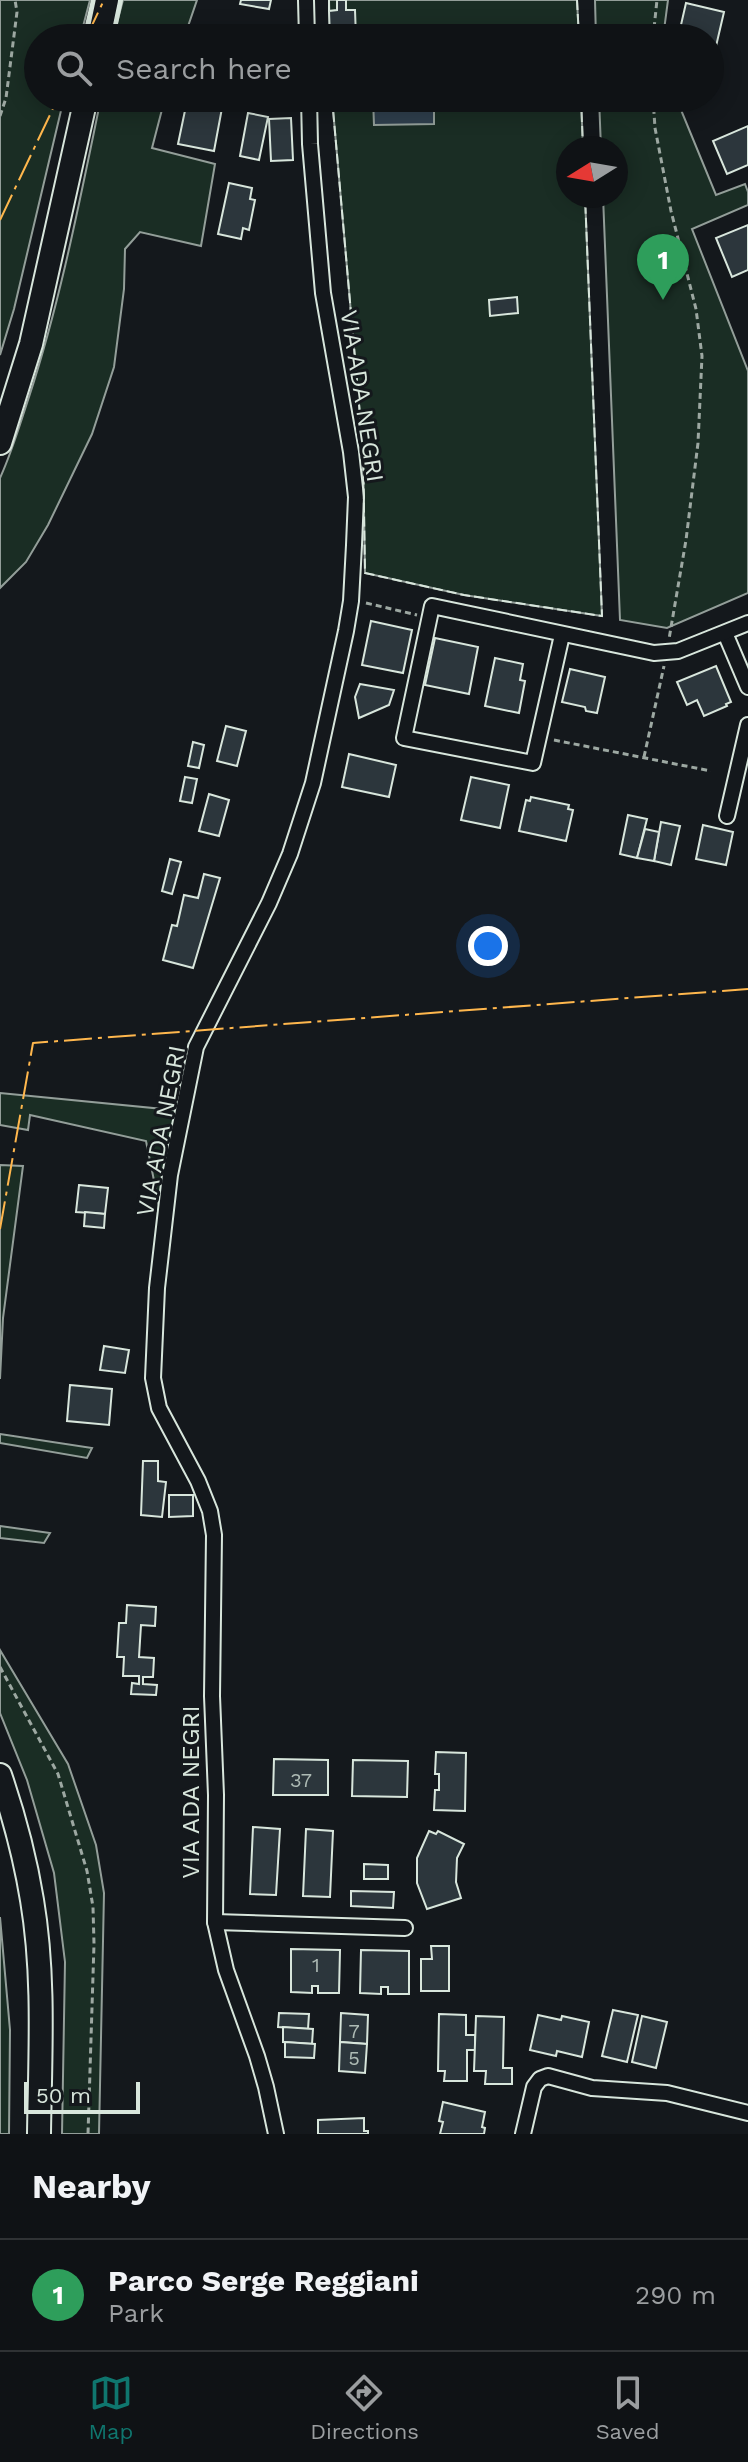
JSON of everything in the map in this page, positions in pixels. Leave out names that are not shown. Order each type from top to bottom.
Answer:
[{"type":"main road","points":[[102,24],[107,0]]},
{"type":"main road","points":[[0,443],[31,344],[83,112]]},
{"type":"main road","points":[[0,1775],[25,1863],[38,1943],[39,2134]]},
{"type":"street","points":[[306,0],[307,24]]},
{"type":"street","name":"VIA ADA NEGRI","points":[[276,2134],[266,2087],[226,1970],[215,1922],[216,1795],[212,1696],[214,1535],[210,1511],[198,1481],[159,1408],[153,1378],[157,1288],[170,1175],[196,1047],[269,903],[290,854],[313,783],[351,601],[356,497],[323,293],[309,112]]},
{"type":"street","points":[[562,635],[533,763],[404,738],[432,606],[562,635],[666,653],[748,623]]},
{"type":"street","points":[[725,633],[748,687]]},
{"type":"street","points":[[727,816],[748,725]]},
{"type":"street","points":[[215,1922],[405,1928]]},
{"type":"street","points":[[523,2134],[534,2087],[540,2079],[548,2076],[592,2088],[667,2093],[748,2113]]},
{"type":"path","points":[[0,116],[6,98],[17,12],[15,0]]},
{"type":"path","points":[[654,24],[657,0]]},
{"type":"path","points":[[644,757],[686,540],[696,457],[702,356],[696,309],[671,211],[654,112]]},
{"type":"path","points":[[351,601],[429,618]]},
{"type":"path","points":[[539,737],[711,771]]},
{"type":"path","points":[[0,1667],[58,1774],[87,1871],[93,1907],[94,1944],[88,2134]]},
{"type":"green space","points":[[0,0],[90,0],[84,24],[24,24],[24,112],[61,112],[14,309],[0,355]]},
{"type":"green space","points":[[123,0],[197,0],[189,24],[117,24]]},
{"type":"green space","points":[[329,0],[577,0],[578,24],[330,24]]},
{"type":"green space","points":[[595,0],[668,0],[665,24],[596,24]]},
{"type":"green space","points":[[98,112],[161,112],[152,148],[215,164],[201,246],[140,232],[125,249],[124,289],[114,367],[92,434],[48,525],[26,562],[0,588],[0,478],[40,360],[69,249]]},
{"type":"green space","points":[[333,112],[582,112],[583,136],[556,136],[556,208],[585,208],[602,616],[464,595],[365,573],[363,449]]},
{"type":"green space","points":[[600,112],[682,112],[716,195],[745,184],[748,192],[748,205],[692,229],[748,371],[748,593],[667,628],[620,620],[603,208],[628,208],[628,136],[601,136]]},
{"type":"green space","points":[[0,1093],[183,1111],[164,1230],[146,1141],[30,1115],[28,1130],[0,1125]]},
{"type":"green space","points":[[0,1165],[23,1166],[3,1318],[0,1379]]},
{"type":"green space","points":[[0,1434],[92,1448],[87,1458],[0,1443]]},
{"type":"green space","points":[[0,1526],[50,1533],[44,1543],[0,1538]]},
{"type":"green space","points":[[0,1650],[68,1764],[96,1845],[104,1893],[99,2134],[62,2134],[65,1962],[54,1873],[27,1780],[0,1713]]},
{"type":"green space","points":[[0,1917],[10,2030],[9,2134],[0,2134]]},
{"type":"water","points":[[374,112],[434,112],[434,124],[374,125]]},
{"type":"building","points":[[241,0],[271,0],[269,9],[240,4]]},
{"type":"building","points":[[337,0],[346,0],[346,10],[355,10],[356,24],[329,24],[329,11],[337,10]]},
{"type":"building","points":[[686,3],[724,12],[721,24],[681,24]]},
{"type":"building","points":[[185,112],[221,112],[214,151],[178,144]]},
{"type":"building","points":[[248,113],[268,117],[259,160],[240,156]]},
{"type":"building","points":[[291,118],[293,160],[271,161],[269,119]]},
{"type":"building","points":[[748,126],[748,165],[727,174],[713,141]]},
{"type":"building","points":[[229,183],[252,188],[250,199],[255,200],[249,230],[243,228],[241,239],[218,234]]},
{"type":"building","points":[[748,225],[748,270],[732,277],[716,238]]},
{"type":"building","points":[[517,297],[518,313],[490,316],[489,300]]},
{"type":"building","points":[[371,621],[412,630],[403,673],[362,665]]},
{"type":"building","points":[[435,638],[478,647],[469,694],[425,685]]},
{"type":"building","points":[[495,658],[523,664],[520,680],[525,681],[519,713],[485,706]]},
{"type":"building","points":[[716,666],[731,702],[704,716],[697,700],[687,705],[677,682]]},
{"type":"building","points":[[570,669],[605,677],[597,713],[562,702]]},
{"type":"building","points":[[360,684],[394,690],[389,705],[359,718],[355,697]]},
{"type":"building","points":[[226,726],[246,731],[237,766],[217,761]]},
{"type":"building","points":[[193,742],[204,745],[199,768],[188,766]]},
{"type":"building","points":[[349,754],[396,765],[389,797],[342,787]]},
{"type":"building","points":[[185,777],[197,779],[192,803],[180,801]]},
{"type":"building","points":[[471,777],[509,785],[500,828],[461,820]]},
{"type":"building","points":[[209,794],[229,800],[219,836],[199,831]]},
{"type":"building","points":[[531,797],[569,805],[568,809],[573,810],[566,841],[519,831],[526,800],[530,801]]},
{"type":"building","points":[[628,815],[647,819],[637,858],[620,854]]},
{"type":"building","points":[[661,822],[680,826],[671,865],[654,861]]},
{"type":"building","points":[[703,825],[733,832],[726,865],[696,859]]},
{"type":"building","points":[[645,829],[659,832],[654,861],[637,858]]},
{"type":"building","points":[[170,859],[181,862],[172,894],[162,891]]},
{"type":"building","points":[[204,874],[220,878],[193,968],[163,960],[172,925],[177,926],[184,895],[198,898]]},
{"type":"building","points":[[79,1185],[108,1188],[105,1214],[76,1212]]},
{"type":"building","points":[[85,1212],[105,1214],[104,1228],[84,1226]]},
{"type":"building","points":[[104,1346],[129,1350],[125,1373],[100,1370]]},
{"type":"building","points":[[70,1385],[112,1389],[109,1425],[67,1421]]},
{"type":"building","points":[[143,1461],[158,1461],[158,1481],[166,1482],[162,1517],[141,1515]]},
{"type":"building","points":[[169,1495],[193,1495],[193,1516],[169,1517]]},
{"type":"building","points":[[127,1605],[156,1607],[155,1626],[141,1625],[139,1657],[154,1658],[153,1677],[143,1677],[143,1684],[157,1685],[156,1695],[131,1694],[132,1683],[139,1684],[139,1676],[123,1676],[124,1657],[117,1657],[119,1623],[126,1623]]},
{"type":"building","points":[[436,1752],[466,1753],[465,1811],[434,1810],[435,1790],[439,1790],[439,1774],[435,1774]]},
{"type":"building","points":[[274,1759],[328,1760],[328,1795],[273,1795]]},
{"type":"building","points":[[353,1760],[408,1761],[407,1797],[352,1796]]},
{"type":"building","points":[[253,1827],[280,1829],[276,1895],[250,1894]]},
{"type":"building","points":[[306,1829],[333,1831],[330,1897],[303,1896]]},
{"type":"building","points":[[429,1831],[436,1834],[438,1831],[464,1844],[457,1858],[456,1882],[461,1898],[427,1909],[417,1883],[417,1858]]},
{"type":"building","points":[[364,1864],[388,1865],[388,1879],[364,1879]]},
{"type":"building","points":[[351,1891],[394,1892],[393,1908],[351,1906]]},
{"type":"building","points":[[431,1946],[449,1946],[449,1991],[421,1991],[421,1959],[432,1959]]},
{"type":"building","points":[[291,1949],[340,1950],[339,1993],[318,1993],[318,1986],[312,1986],[312,1993],[291,1992]]},
{"type":"building","points":[[361,1950],[409,1951],[409,1994],[388,1994],[388,1987],[381,1987],[381,1994],[360,1993]]},
{"type":"building","points":[[613,2010],[638,2015],[627,2062],[602,2056]]},
{"type":"building","points":[[279,2013],[309,2014],[308,2029],[278,2027]]},
{"type":"building","points":[[341,2013],[368,2015],[367,2044],[340,2042]]},
{"type":"building","points":[[439,2014],[466,2015],[466,2035],[475,2035],[475,2050],[467,2050],[467,2081],[444,2081],[445,2071],[438,2071]]},
{"type":"building","points":[[538,2015],[589,2022],[582,2057],[557,2051],[556,2056],[530,2050]]},
{"type":"building","points":[[476,2016],[504,2017],[503,2068],[512,2068],[512,2084],[485,2084],[486,2071],[474,2071]]},
{"type":"building","points":[[642,2016],[667,2022],[656,2068],[632,2062]]},
{"type":"building","points":[[283,2027],[313,2029],[312,2044],[283,2042]]},
{"type":"building","points":[[285,2042],[315,2044],[314,2058],[285,2057]]},
{"type":"building","points":[[340,2042],[367,2044],[365,2073],[339,2071]]},
{"type":"building","points":[[443,2102],[485,2112],[484,2134],[440,2134]]},
{"type":"building","points":[[364,2118],[364,2131],[368,2134],[318,2134],[318,2120]]},
{"type":"fence","points":[[329,0],[329,14]]},
{"type":"fence","points":[[577,0],[578,24]]},
{"type":"fence","points":[[333,112],[363,449],[365,573],[464,595],[602,616],[585,208]]},
{"type":"fence","points":[[582,112],[583,136]]},
{"type":"wall","points":[[87,24],[93,0]]},
{"type":"wall","points":[[116,24],[121,0]]},
{"type":"power","points":[[93,24],[104,0]]},
{"type":"power","points":[[0,220],[51,112]]},
{"type":"power","points":[[0,1229],[33,1043],[748,989]]},
{"type":"place","name":"Parco Serge Reggiani","points":[[663,300]]}]
